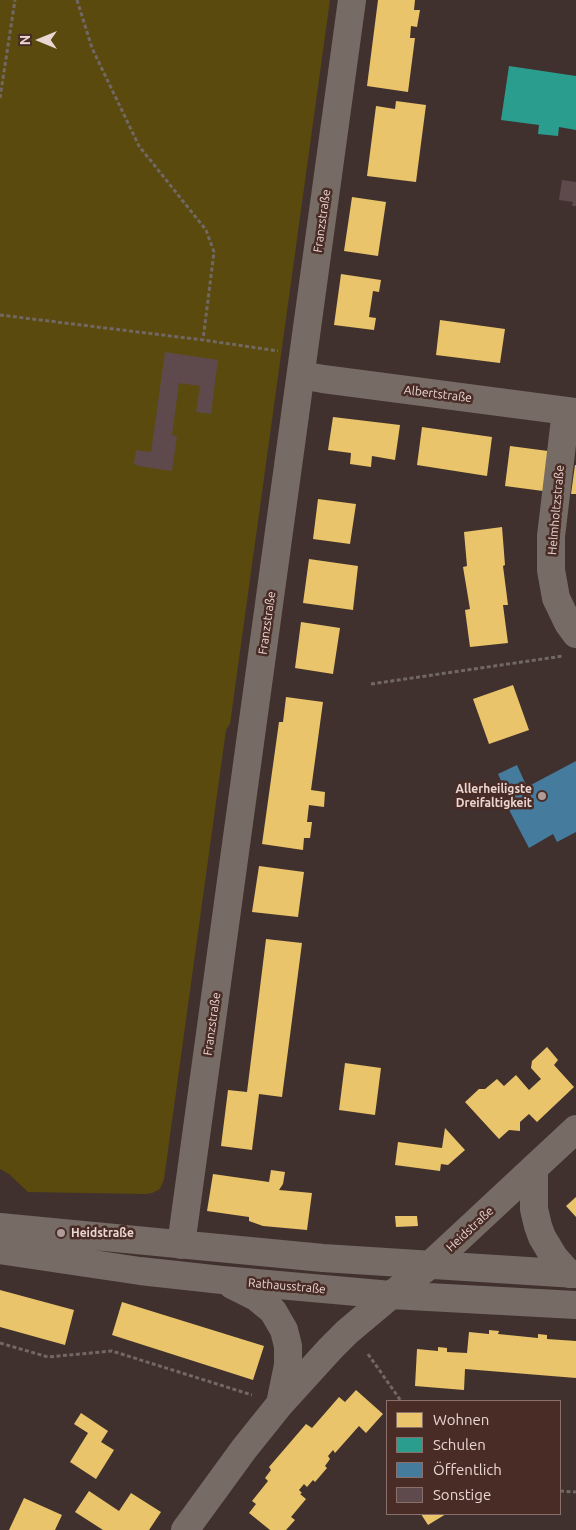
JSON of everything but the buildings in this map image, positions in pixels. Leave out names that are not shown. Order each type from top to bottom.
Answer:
[{"type":"street","name":"Franzstraße","points":[[181,1245],[352,0]]},
{"type":"street","name":"Albertstraße","points":[[302,365],[322,379],[571,411]]},
{"type":"street","name":"Helmholtzstraße","points":[[571,411],[551,536],[551,570],[556,598],[568,623],[571,645]]},
{"type":"street","name":"Heidstraße","points":[[185,1530],[244,1449],[280,1404],[347,1332],[391,1295],[430,1266],[576,1129]]},
{"type":"street","points":[[534,1168],[534,1209],[542,1237],[554,1257],[573,1274]]},
{"type":"street","points":[[0,1227],[322,1258],[573,1274]]},
{"type":"street","name":"Rathausstraße","points":[[0,1250],[222,1280],[391,1295],[576,1305]]},
{"type":"street","points":[[222,1280],[256,1297],[268,1306],[284,1330],[288,1346],[288,1365],[280,1404]]},
{"type":"path","points":[[0,98],[15,0]]},
{"type":"path","points":[[77,0],[92,48],[139,146],[206,230],[214,252],[202,340]]},
{"type":"path","points":[[0,315],[284,352],[302,365]]},
{"type":"path","points":[[371,684],[571,645]]},
{"type":"path","points":[[0,1344],[48,1357],[112,1351],[252,1396]]},
{"type":"path","points":[[368,1354],[400,1400]]},
{"type":"path","points":[[561,1491],[576,1492]]},
{"type":"shaded area","points":[[0,0],[330,0],[230,724],[226,730],[164,1179],[160,1189],[146,1194],[28,1192],[9,1174],[0,1169]]},
{"type":"place","name":"Allerheiligste Dreifaltigkeit","points":[[542,796]]},
{"type":"place","name":"Heidstraße","points":[[61,1233]]}]
